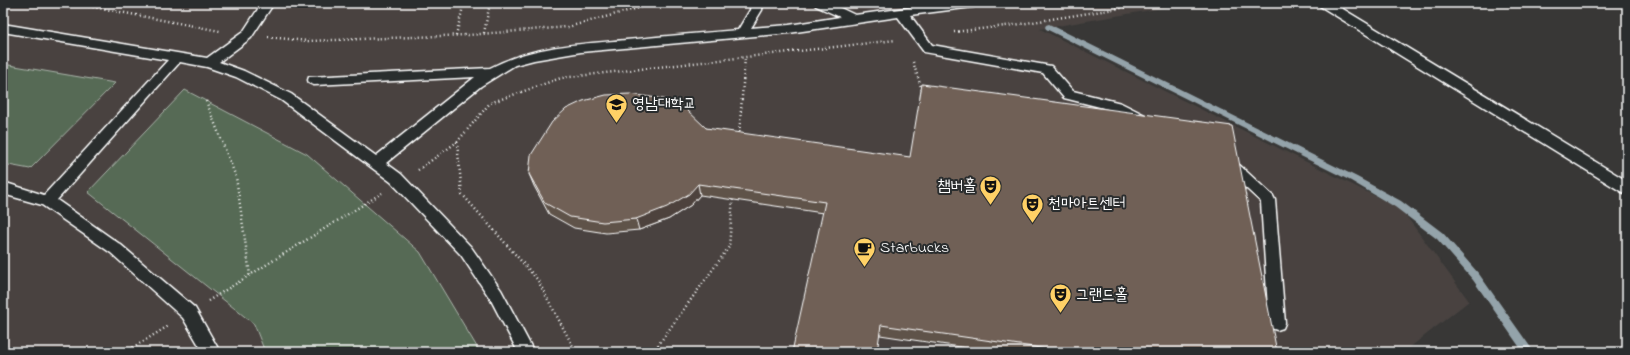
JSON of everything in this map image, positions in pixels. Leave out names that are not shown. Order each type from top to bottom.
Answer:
[{"type":"lane","points":[[209,63],[247,35],[268,3]]},
{"type":"lane","points":[[742,34],[756,10],[757,3]]},
{"type":"lane","points":[[820,3],[853,19]]},
{"type":"lane","points":[[377,163],[438,112],[492,72],[511,62],[534,56],[581,48],[789,29],[900,12],[973,3]]},
{"type":"lane","points":[[1324,3],[1627,188]]},
{"type":"lane","points":[[900,12],[912,38],[928,49],[1047,69],[1070,95],[1116,106],[1157,127]]},
{"type":"lane","points":[[3,28],[209,63],[240,74],[286,97],[377,163],[400,182],[466,251],[496,294],[526,352]]},
{"type":"lane","points":[[46,201],[178,57]]},
{"type":"lane","points":[[314,80],[492,72]]},
{"type":"lane","points":[[1217,157],[1231,164],[1268,200],[1277,323]]},
{"type":"lane","points":[[3,188],[46,201],[116,249],[189,313],[212,352]]},
{"type":"path","points":[[73,3],[247,35],[308,40],[456,35],[568,26],[657,3]]},
{"type":"path","points":[[456,35],[464,3]]},
{"type":"path","points":[[484,33],[490,3]]},
{"type":"path","points":[[129,350],[400,182],[457,142],[490,103],[561,78],[912,38],[1014,25],[1152,3]]},
{"type":"path","points":[[912,38],[923,92]]},
{"type":"path","points":[[738,137],[745,58]]},
{"type":"path","points":[[206,101],[236,177],[250,275]]},
{"type":"path","points":[[457,142],[462,194],[536,279],[576,352]]},
{"type":"path","points":[[653,352],[729,246],[734,192]]},
{"type":"shaded area","name":"영남대학교","points":[[3,3],[1192,3],[1040,29],[1401,209],[1469,301],[1404,352],[3,352]]},
{"type":"green space","points":[[3,64],[115,83],[30,169],[3,164]]},
{"type":"green space","points":[[185,90],[307,154],[420,252],[480,352],[265,352],[254,324],[88,192]]},
{"type":"building","name":"천마아트센터","points":[[922,84],[1232,126],[1277,352],[1068,352],[881,325],[877,352],[792,352],[825,202],[698,184],[689,194],[667,207],[636,219],[603,222],[570,217],[545,203],[529,174],[531,155],[552,122],[566,109],[583,101],[606,95],[630,94],[664,99],[686,109],[706,128],[910,157]]},
{"type":"waterway","points":[[1049,27],[1354,179],[1398,204],[1440,236],[1476,277],[1529,352]]},
{"type":"place","name":"영남대학교","points":[[616,124]]},
{"type":"place","name":"챔버홀","points":[[991,206]]},
{"type":"place","name":"천마아트센터","points":[[1032,224]]},
{"type":"place","name":"Starbucks","points":[[864,268]]},
{"type":"place","name":"그랜드홀","points":[[1060,314]]}]
